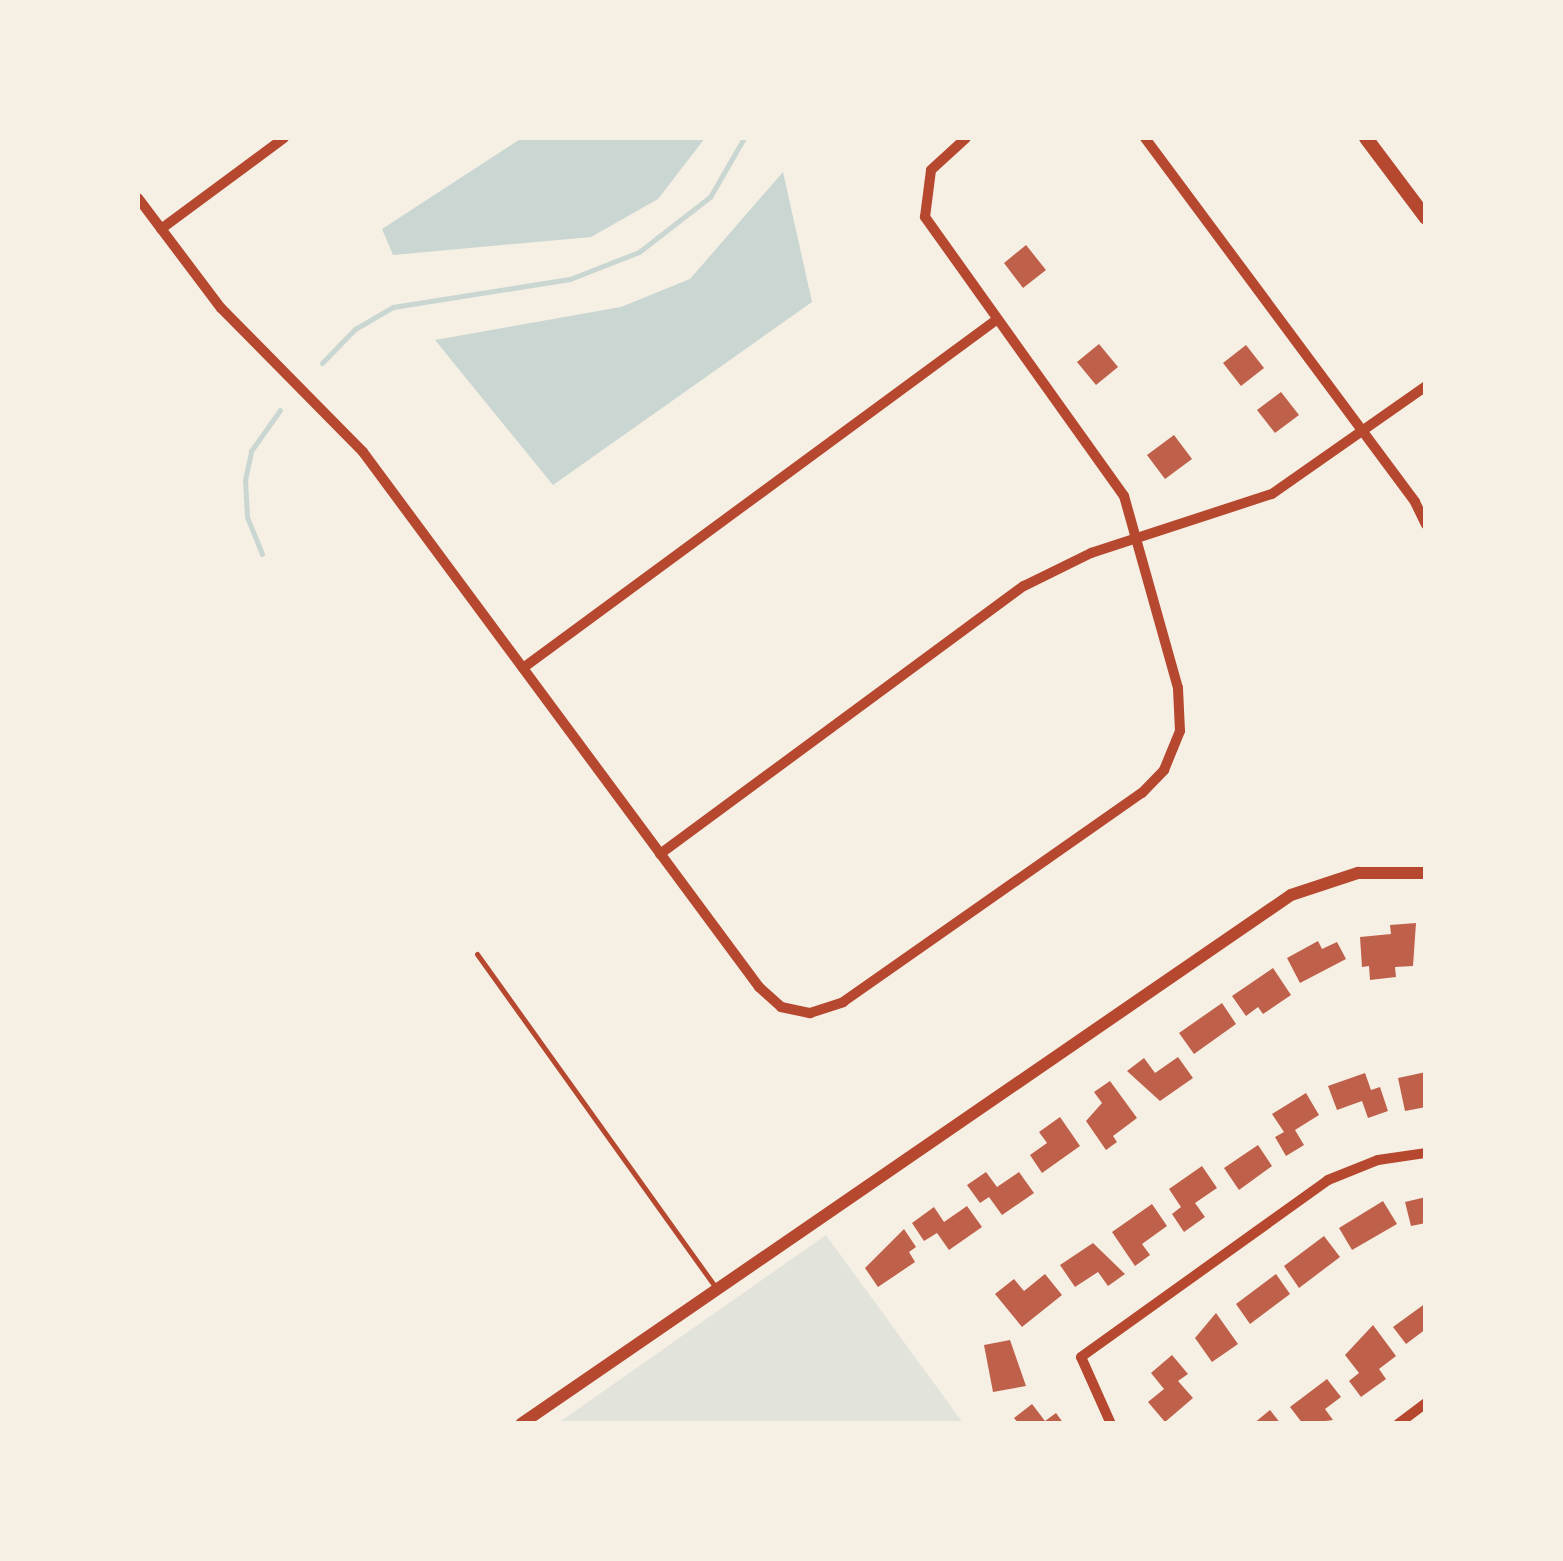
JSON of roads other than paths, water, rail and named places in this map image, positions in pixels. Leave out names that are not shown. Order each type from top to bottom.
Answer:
[{"type":"main road","points":[[1366,138],[1426,218]]},
{"type":"street","points":[[161,229],[284,138]]},
{"type":"street","points":[[138,198],[229,318],[345,431],[763,992],[798,1013],[843,1002],[1142,793],[1164,770],[1178,737],[1181,701],[1139,538],[1107,469],[996,320],[924,211],[934,164],[966,138]]},
{"type":"street","points":[[1145,138],[1364,431],[1426,525]]},
{"type":"street","points":[[523,668],[996,320]]},
{"type":"street","points":[[660,854],[1024,586],[1079,558],[1250,505],[1426,386]]},
{"type":"street","points":[[521,1424],[1292,895],[1358,873],[1426,874]]},
{"type":"street","points":[[1111,1424],[1081,1356],[1328,1180],[1378,1160],[1426,1152]]},
{"type":"street","points":[[1398,1424],[1426,1403]]},
{"type":"lane","points":[[477,954],[717,1289]]},
{"type":"waterway","points":[[322,363],[355,329],[393,307],[570,279],[639,252],[710,197],[744,138]]},
{"type":"waterway","points":[[262,554],[247,517],[245,480],[251,451],[280,410]]}]
